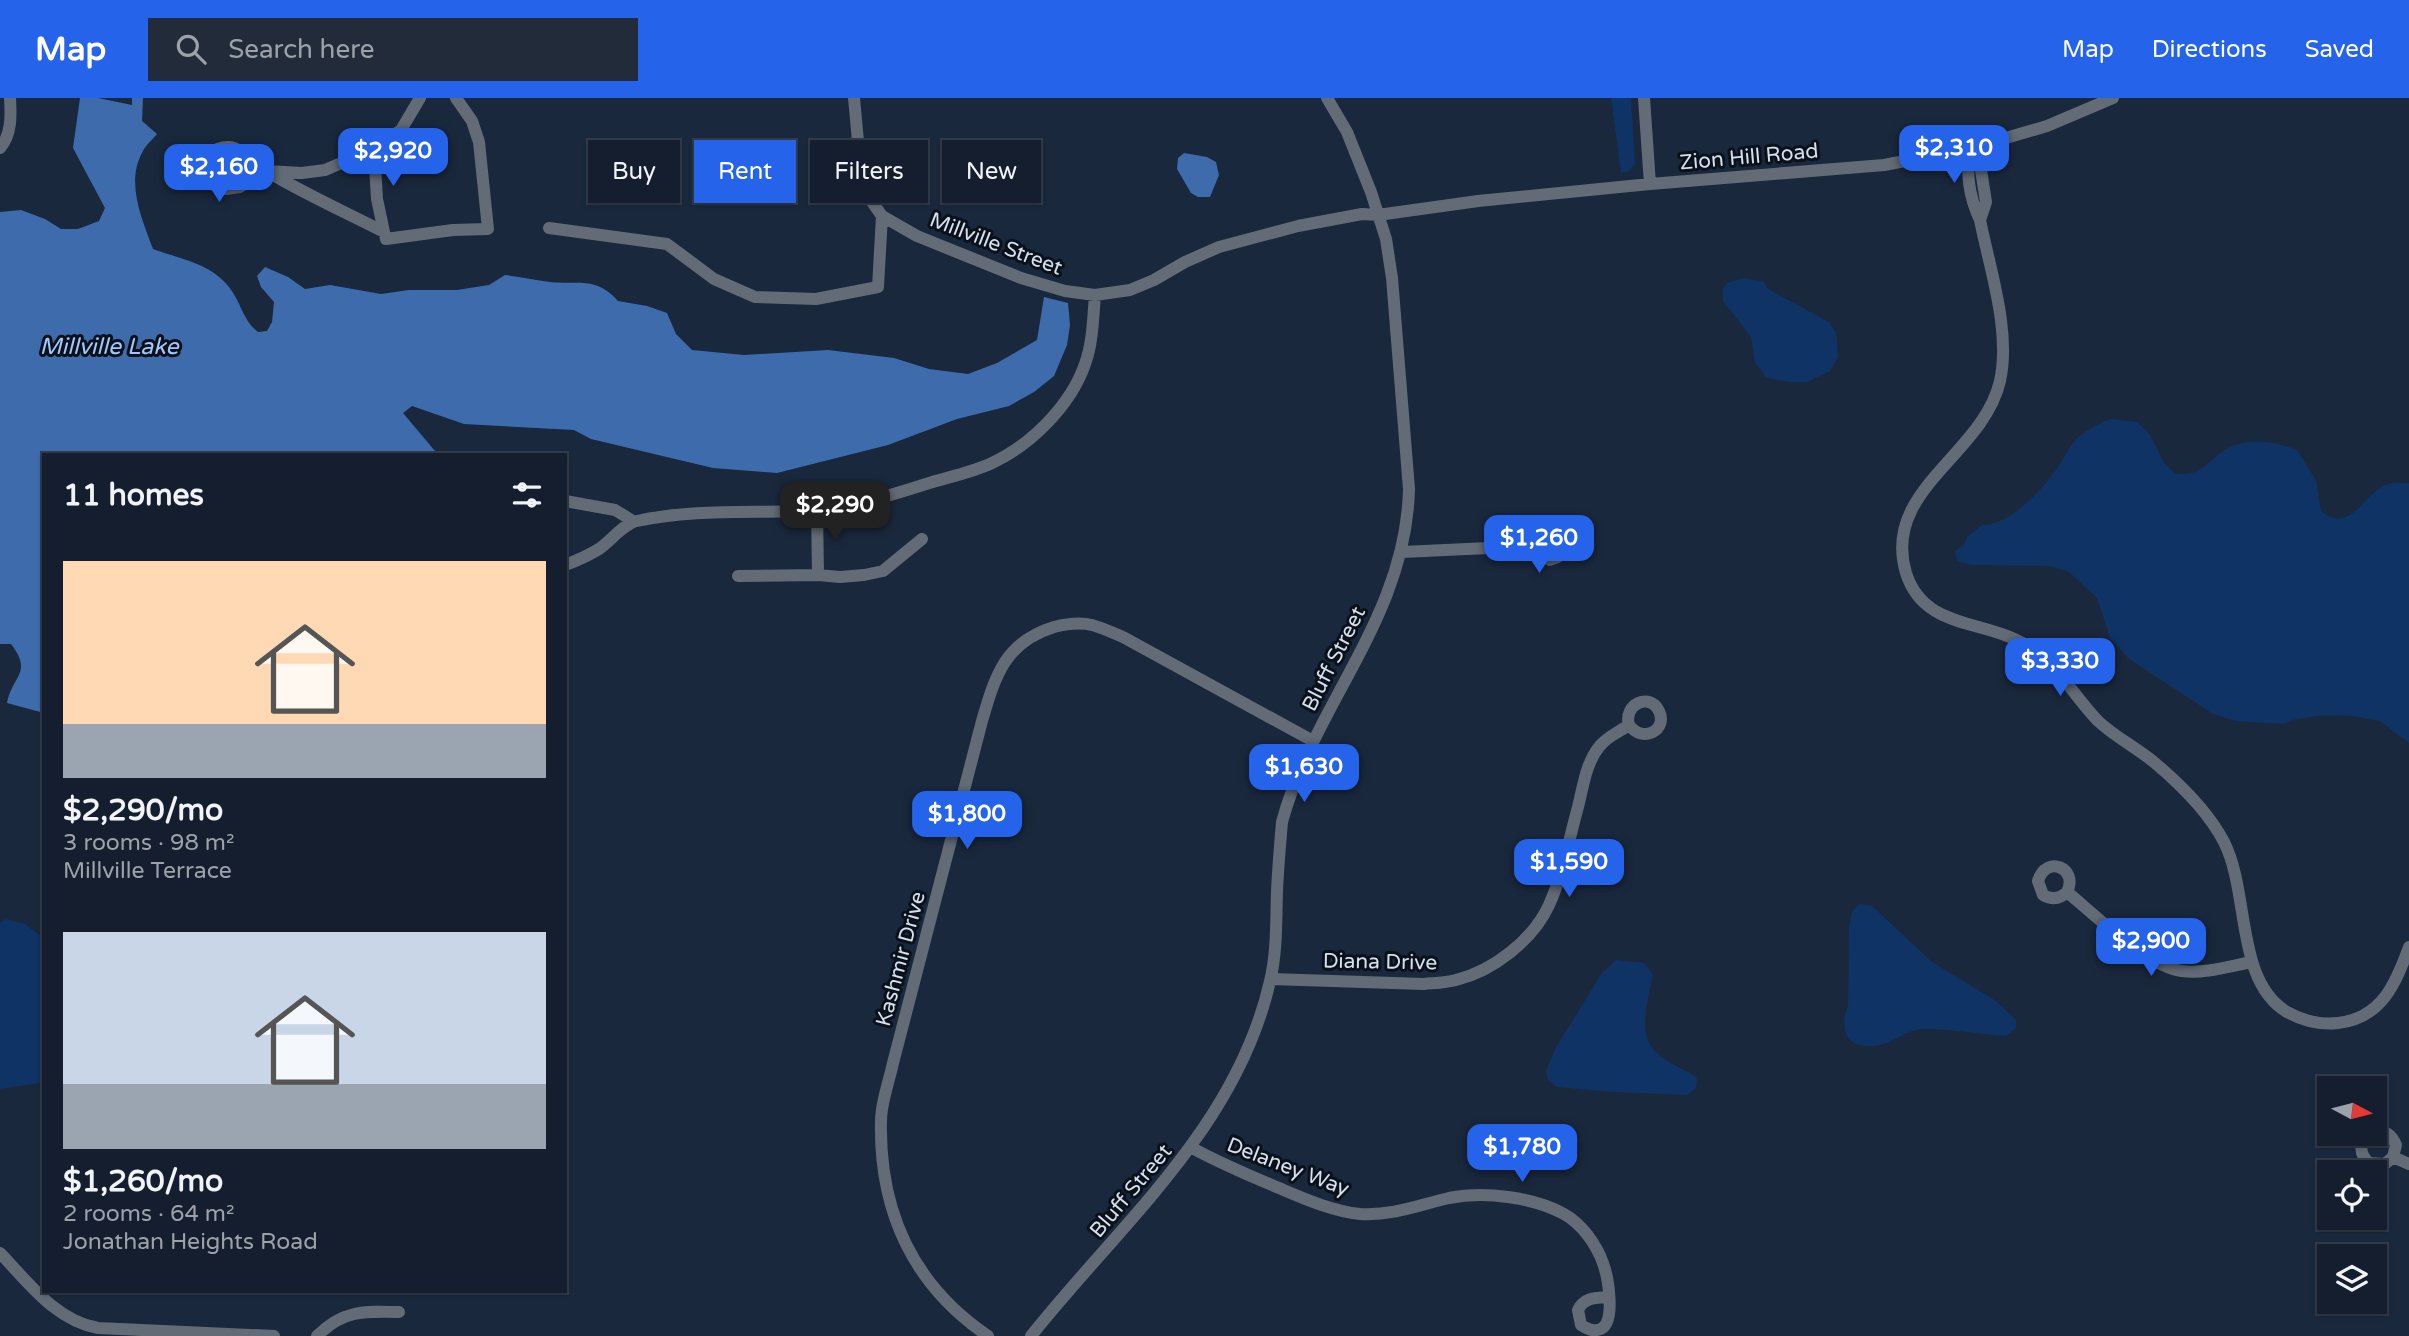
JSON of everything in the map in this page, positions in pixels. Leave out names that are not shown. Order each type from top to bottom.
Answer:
[{"type":"street","points":[[0,148],[8,135],[10,98]]},
{"type":"street","points":[[384,232],[266,171],[239,150],[226,147],[205,159],[203,172],[212,184],[226,189],[240,187],[266,171],[302,173],[325,170],[374,149],[401,130],[420,98]]},
{"type":"street","points":[[374,149],[377,199],[386,239],[453,230],[488,229],[479,142],[472,121],[456,98]]},
{"type":"street","points":[[549,228],[667,244],[714,279],[755,297],[816,299],[878,287],[882,216],[868,197],[861,174],[853,98]]},
{"type":"street","name":"Bluff Street","points":[[1031,1336],[1138,1215],[1192,1148],[1240,1066],[1254,1034],[1271,979],[1282,822],[1288,797],[1313,741],[1373,628],[1402,552],[1409,511],[1406,433],[1386,239],[1348,132],[1327,98]]},
{"type":"street","points":[[1644,98],[1650,184]]},
{"type":"street","name":"Zion Hill Road","points":[[1378,215],[1478,201],[1650,184],[1884,165],[1972,148],[2047,126],[2113,98]]},
{"type":"street","points":[[1972,148],[1968,159],[1973,204],[1980,220],[2002,328],[2000,382],[1986,416],[1974,433],[1920,494],[1908,512],[1901,544],[1907,574],[1914,590],[1937,613],[1959,622],[2000,632],[2025,644],[2049,662],[2097,719],[2154,762],[2199,804],[2224,842],[2232,862],[2254,972],[2264,991],[2276,1005],[2296,1017],[2318,1023],[2340,1023],[2362,1015],[2381,1003],[2393,988],[2409,947]]},
{"type":"street","name":"Millville Street","points":[[882,216],[917,236],[1021,278],[1065,291],[1095,295],[1130,290],[1219,247],[1298,226],[1362,214],[1378,215]]},
{"type":"street","points":[[567,564],[598,549],[632,521],[671,514],[817,509],[860,503],[971,472],[993,463],[1013,451],[1064,403],[1076,384],[1086,363],[1091,340],[1095,295]]},
{"type":"street","points":[[567,501],[615,510],[632,521]]},
{"type":"street","points":[[817,509],[817,575]]},
{"type":"street","points":[[738,576],[840,577],[883,571],[922,539]]},
{"type":"street","points":[[1402,552],[1534,546]]},
{"type":"street","name":"Kashmir Drive","points":[[988,1336],[952,1308],[937,1292],[905,1244],[896,1223],[886,1179],[881,1120],[893,1063],[982,722],[992,687],[1002,665],[1016,647],[1035,633],[1068,623],[1091,624],[1123,637],[1313,741]]},
{"type":"street","name":"Diana Drive","points":[[1271,979],[1424,984],[1447,982],[1481,970],[1501,958],[1535,927],[1548,908],[1557,885],[1588,769],[1598,747],[1629,725]]},
{"type":"street","points":[[2067,892],[2151,959],[2171,969],[2197,971],[2252,962]]},
{"type":"street","points":[[2362,1146],[2365,1159],[2374,1165],[2390,1161],[2395,1152],[2394,1140],[2387,1134]]},
{"type":"street","name":"Delaney Way","points":[[1192,1148],[1314,1202],[1359,1214],[1396,1212],[1450,1198],[1472,1196],[1521,1201],[1554,1210],[1575,1222],[1591,1240],[1603,1262],[1609,1297]]},
{"type":"street","points":[[2393,1157],[2409,1164]]},
{"type":"street","points":[[0,1253],[62,1315],[97,1332],[274,1336]]},
{"type":"street","points":[[317,1336],[328,1325],[353,1313],[399,1312]]},
{"type":"shaded area","points":[[1611,98],[1631,98],[1635,164],[1628,172],[1621,173]]},
{"type":"shaded area","points":[[1743,278],[1764,282],[1768,289],[1829,322],[1836,333],[1838,357],[1830,371],[1807,382],[1767,378],[1755,363],[1751,337],[1723,301],[1722,290],[1727,283]]},
{"type":"shaded area","points":[[2111,419],[2137,422],[2150,435],[2163,461],[2175,474],[2197,471],[2231,447],[2250,442],[2269,442],[2297,450],[2316,480],[2321,511],[2330,517],[2346,517],[2384,485],[2409,483],[2409,743],[2380,721],[2352,716],[2324,715],[2283,724],[2236,721],[2213,714],[2129,659],[2110,637],[2097,598],[2069,572],[2050,566],[1971,565],[1957,561],[1955,551],[1964,545],[1967,537],[1982,525],[2004,519],[2026,503],[2054,473],[2078,437]]},
{"type":"shaded area","points":[[1860,904],[1872,906],[1932,962],[1996,1001],[2016,1020],[2016,1028],[2006,1036],[1918,1029],[1877,1046],[1854,1043],[1846,1034],[1844,1019],[1848,1007],[1849,926],[1852,912]]},
{"type":"shaded area","points":[[6,919],[25,924],[42,937],[42,1082],[0,1089],[0,923]]},
{"type":"shaded area","points":[[1616,960],[1644,963],[1653,974],[1646,1014],[1646,1034],[1658,1054],[1697,1077],[1696,1088],[1687,1095],[1557,1087],[1548,1080],[1546,1071],[1555,1049],[1602,973]]},
{"type":"water","name":"Millville Lake","points":[[80,98],[98,98],[132,105],[132,98],[143,98],[142,121],[157,134],[144,149],[138,163],[135,188],[140,213],[153,249],[213,272],[229,287],[249,322],[258,332],[267,331],[272,322],[274,302],[261,287],[257,276],[265,267],[288,277],[305,289],[330,285],[381,294],[409,290],[457,290],[489,285],[505,275],[550,282],[587,283],[602,288],[618,301],[667,313],[676,334],[692,350],[744,355],[828,350],[894,358],[929,369],[968,374],[997,363],[1037,340],[1044,297],[1068,303],[1070,325],[1067,345],[1054,376],[1034,392],[1009,406],[957,419],[888,445],[777,473],[713,468],[591,439],[574,430],[464,424],[412,406],[403,413],[435,451],[432,453],[42,453],[42,712],[7,703],[21,668],[11,644],[0,644],[0,212],[21,210],[45,219],[61,229],[78,229],[99,221],[105,208],[73,148]]},
{"type":"water","points":[[1184,153],[1207,157],[1216,162],[1219,175],[1210,197],[1198,197],[1191,193],[1177,169],[1178,158]]}]
